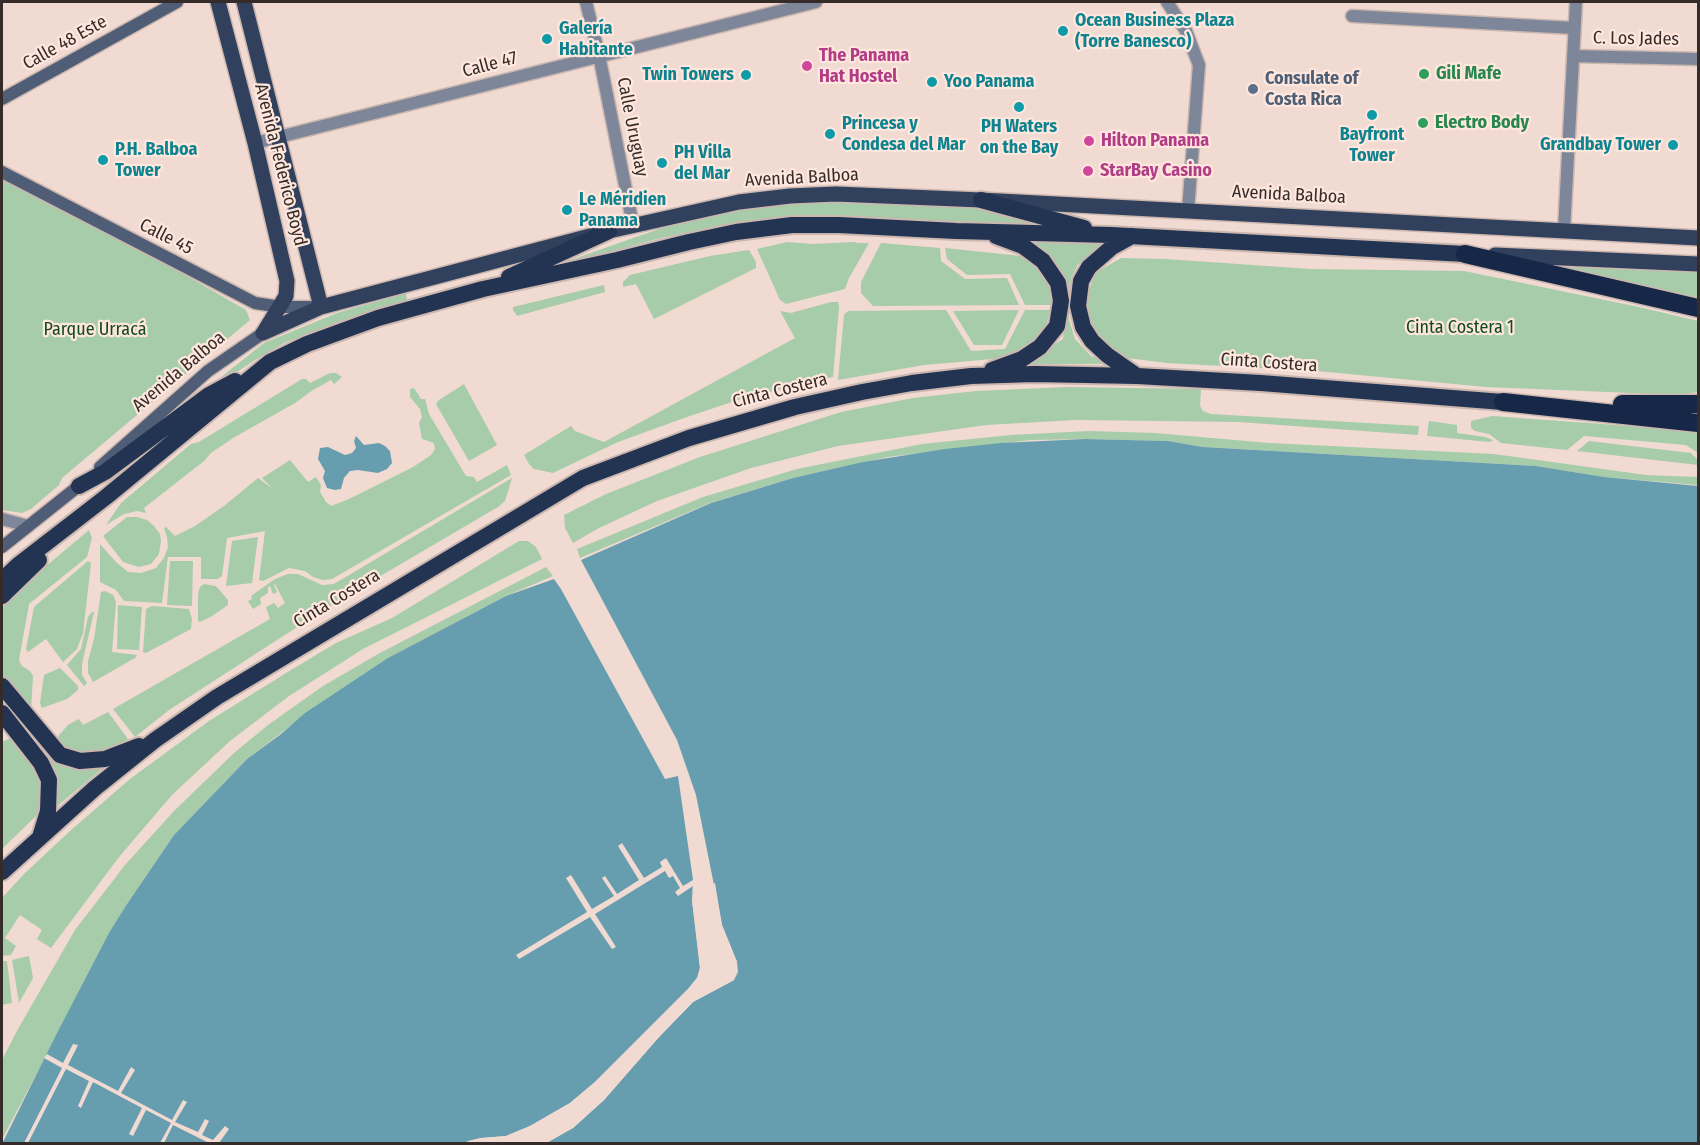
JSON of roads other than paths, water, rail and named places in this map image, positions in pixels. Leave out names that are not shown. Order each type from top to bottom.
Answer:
[{"type":"highway","points":[[981,200],[1111,235]]},
{"type":"highway","points":[[79,486],[105,472],[209,395],[307,344],[345,329],[483,289],[736,231],[792,225],[878,225],[992,235],[1030,250],[1048,267],[1060,291],[1061,307],[1057,326],[1041,347],[1022,359],[971,376]]},
{"type":"highway","points":[[483,289],[609,231]]},
{"type":"highway","points":[[956,231],[1111,235],[1465,254],[1698,308]]},
{"type":"highway","points":[[1133,236],[1112,248],[1089,267],[1081,281],[1078,306],[1083,327],[1092,341],[1107,355],[1137,376]]},
{"type":"highway","points":[[2,580],[18,565],[106,498],[270,362]]},
{"type":"highway","name":"Cinta Costera","points":[[2,872],[95,788],[155,740],[217,697],[283,655],[583,478],[689,438],[795,407],[912,383],[971,376],[1034,374],[1137,376],[1261,383],[1503,402],[1698,404]]},
{"type":"highway","points":[[1503,402],[1698,423]]},
{"type":"highway","points":[[2,596],[45,555],[62,531]]},
{"type":"highway","points":[[2,686],[60,755],[80,761],[105,759],[155,740]]},
{"type":"highway","points":[[2,713],[41,763],[49,780],[48,810],[40,837]]},
{"type":"main road","name":"Calle 48 Este","points":[[2,99],[177,2]]},
{"type":"main road","name":"Avenida Federico Boyd","points":[[218,2],[255,143],[287,281],[286,296],[281,307],[263,333]]},
{"type":"main road","name":"Avenida Federico Boyd","points":[[244,2],[321,307]]},
{"type":"main road","name":"Calle 45","points":[[2,172],[255,303],[281,307],[321,307]]},
{"type":"main road","name":"Avenida Balboa","points":[[2,547],[79,486],[208,371],[263,333],[293,318],[321,307],[609,231],[739,202],[836,194],[1698,238]]},
{"type":"main road","points":[[1465,254],[1698,264]]},
{"type":"street","name":"Calle Uruguay","points":[[586,2],[633,225]]},
{"type":"street","name":"Calle 47","points":[[255,143],[816,2]]},
{"type":"street","points":[[1167,2],[1186,31],[1199,65],[1188,211]]},
{"type":"street","points":[[1563,231],[1576,2]]},
{"type":"street","points":[[1352,16],[1574,28]]},
{"type":"street","name":"C. Los Jades","points":[[1573,56],[1698,59]]},
{"type":"street","points":[[2,519],[28,526]]},
{"type":"water","points":[[356,436],[364,445],[379,443],[385,446],[390,451],[392,463],[387,469],[378,473],[350,471],[344,478],[341,489],[327,488],[323,478],[325,471],[318,459],[320,448],[328,447],[345,455],[352,453],[356,448],[354,441]]},
{"type":"water","points":[[1085,439],[1168,441],[1203,447],[1536,466],[1604,477],[1698,486],[1698,1143],[545,1144],[573,1128],[604,1100],[693,1002],[734,980],[737,962],[722,925],[696,795],[677,740],[581,560],[711,503],[793,478],[863,462],[945,449],[1001,443]]},
{"type":"water","points":[[554,579],[665,779],[678,776],[693,880],[692,900],[700,968],[697,978],[688,989],[595,1082],[570,1103],[530,1126],[506,1136],[481,1138],[465,1144],[2,1144],[109,933],[127,904],[174,835],[247,759],[305,713],[388,658],[506,596]]},
{"type":"place","name":"Ocean Business Plaza (Torre Banesco)","points":[[1063,31]]},
{"type":"place","name":"Galería Habitante","points":[[547,39]]},
{"type":"place","name":"The Panama Hat Hostel","points":[[807,66]]},
{"type":"place","name":"Gili Mafe","points":[[1424,74]]},
{"type":"place","name":"Twin Towers","points":[[746,75]]},
{"type":"place","name":"Yoo Panama","points":[[932,82]]},
{"type":"place","name":"Consulate of Costa Rica","points":[[1253,89]]},
{"type":"place","name":"PH Waters on the Bay","points":[[1019,107]]},
{"type":"place","name":"Bayfront Tower","points":[[1372,115]]},
{"type":"place","name":"Electro Body","points":[[1423,123]]},
{"type":"place","name":"Princesa y Condesa del Mar","points":[[830,134]]},
{"type":"place","name":"Hilton Panama","points":[[1089,141]]},
{"type":"place","name":"Grandbay Tower","points":[[1673,145]]},
{"type":"place","name":"P.H. Balboa Tower","points":[[103,160]]},
{"type":"place","name":"PH Villa del Mar","points":[[662,163]]},
{"type":"place","name":"StarBay Casino","points":[[1088,171]]},
{"type":"place","name":"Le Méridien Panama","points":[[567,210]]},
{"type":"park label","name":"Cinta Costera 1","points":[[1460,328]]},
{"type":"park label","name":"Parque Urracá","points":[[95,330]]}]
